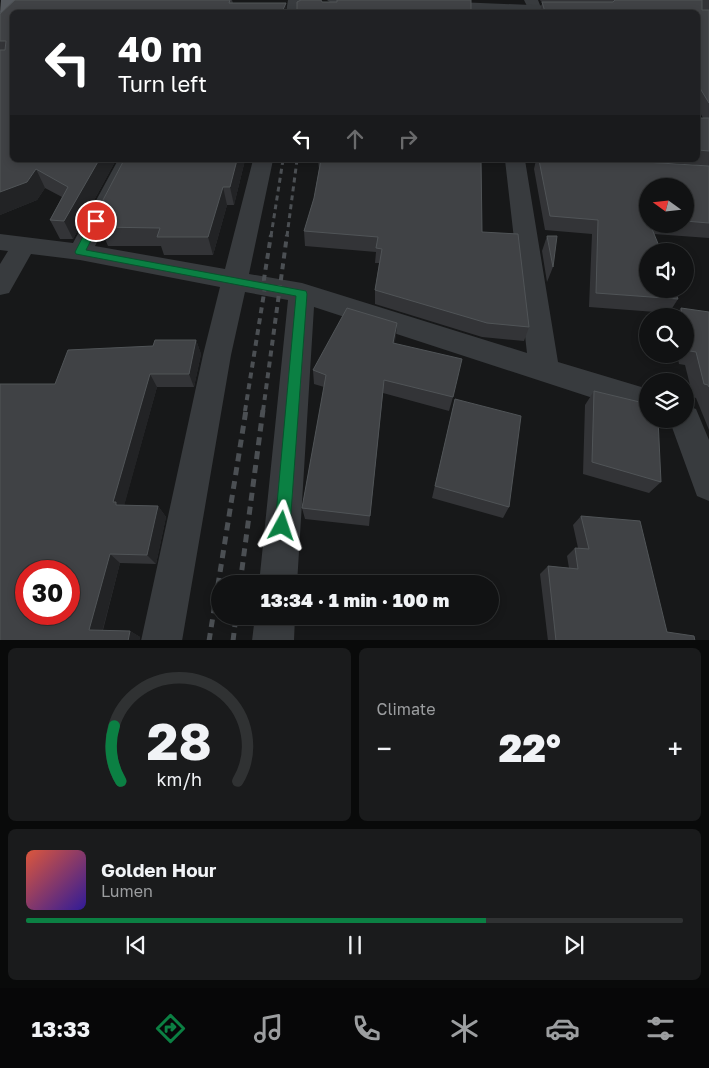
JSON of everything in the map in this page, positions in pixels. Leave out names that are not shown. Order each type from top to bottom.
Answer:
[{"type":"main road","points":[[0,8],[9,0]]},
{"type":"street","points":[[333,0],[394,3]]},
{"type":"street","points":[[424,5],[443,3],[497,10],[533,5],[582,10]]},
{"type":"street","points":[[80,252],[127,162]]},
{"type":"street","points":[[161,640],[217,355],[263,162]]},
{"type":"street","points":[[520,162],[544,369]]},
{"type":"street","points":[[0,286],[12,243],[80,252],[302,294],[639,400]]},
{"type":"street","points":[[279,575],[302,294]]},
{"type":"street","points":[[694,416],[709,419]]},
{"type":"street","points":[[688,428],[709,484]]},
{"type":"street","points":[[273,640],[274,625]]},
{"type":"building","points":[[15,0],[230,0],[229,3],[286,3],[283,10],[10,10],[10,162],[98,162],[64,221],[50,220],[68,187],[36,169],[27,182],[0,192],[0,50],[5,50],[6,41],[0,41],[0,14]]},
{"type":"building","points":[[301,0],[337,2],[337,0],[471,0],[471,10],[297,10],[297,2]]},
{"type":"building","points":[[615,0],[702,0],[702,10],[709,10],[709,103],[700,88],[700,10],[544,10],[542,2],[613,2]]},
{"type":"building","points":[[700,118],[709,118],[709,151],[700,150]]},
{"type":"building","points":[[123,162],[236,162],[230,187],[223,187],[208,237],[157,237],[160,228],[99,227],[102,221],[92,221]]},
{"type":"building","points":[[321,162],[481,162],[482,232],[518,234],[529,327],[487,323],[375,290],[382,249],[376,248],[378,237],[304,231],[314,198]]},
{"type":"building","points":[[539,162],[644,162],[709,166],[709,223],[694,222],[694,178],[639,178],[639,233],[654,233],[658,243],[639,243],[639,296],[596,293],[598,220],[550,216]]},
{"type":"building","points":[[547,236],[557,236],[553,267]]},
{"type":"building","points":[[347,308],[397,323],[393,343],[462,359],[453,397],[384,380],[370,516],[302,508],[326,375],[313,370]]},
{"type":"building","points":[[694,310],[709,312],[709,387],[704,384],[696,352],[694,352]]},
{"type":"building","points":[[155,340],[196,340],[189,374],[150,374],[113,502],[116,502],[116,505],[158,506],[147,555],[110,554],[89,630],[130,631],[128,640],[0,640],[0,384],[55,384],[68,350],[153,346]]},
{"type":"building","points":[[594,391],[639,402],[639,428],[658,428],[661,482],[592,462]]},
{"type":"building","points":[[455,399],[521,416],[509,507],[435,486]]},
{"type":"building","points":[[581,516],[640,521],[667,632],[694,636],[695,640],[556,640],[548,566],[578,569],[575,548],[589,549]]},
{"type":"railway","points":[[271,236],[283,162]]},
{"type":"railway","points":[[287,236],[297,162]]},
{"type":"railway","points":[[245,411],[265,287],[264,279],[271,235]]},
{"type":"railway","points":[[263,411],[287,235]]},
{"type":"railway","points":[[209,640],[246,410]]},
{"type":"railway","points":[[241,575],[263,410]]},
{"type":"railway","points":[[233,640],[235,625]]},
{"type":"route","points":[[96,221],[80,252],[302,294],[282,526]]}]
